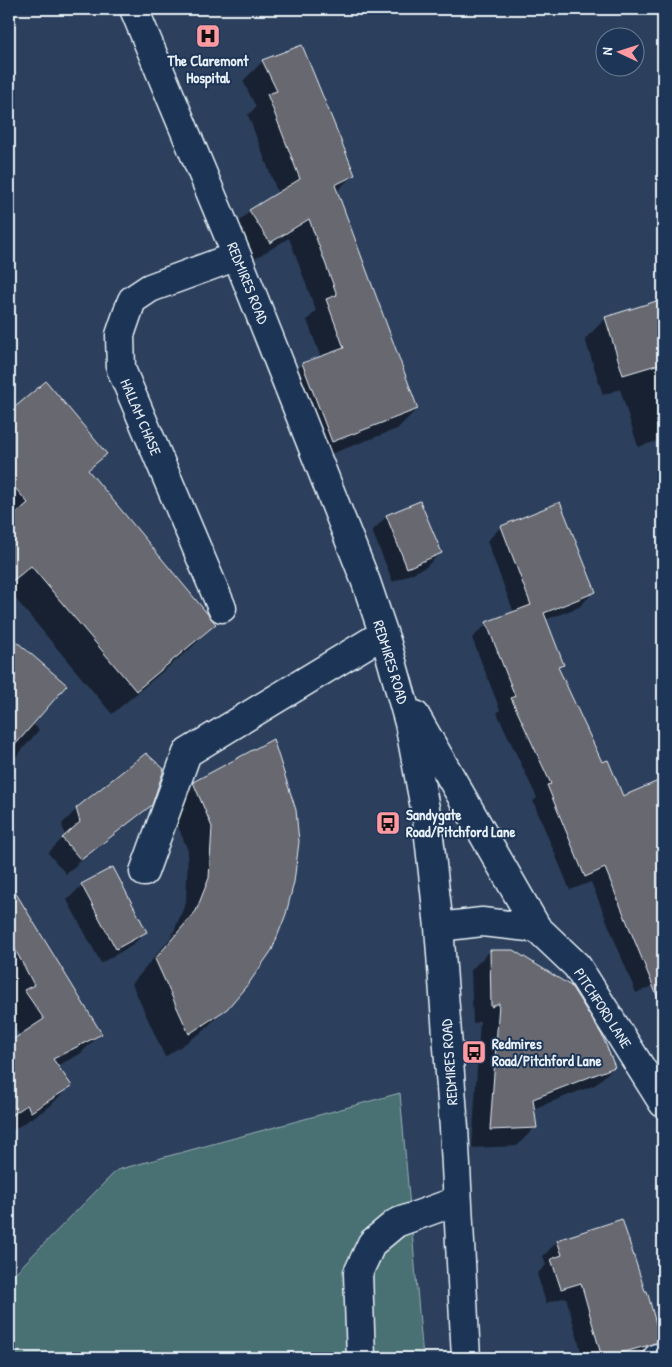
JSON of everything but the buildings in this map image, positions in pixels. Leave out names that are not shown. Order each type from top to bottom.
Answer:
[{"type":"street","name":"REDMIRES ROAD","points":[[134,9],[237,256],[366,582],[384,634],[409,723],[427,819],[439,927],[454,1128],[466,1358]]},
{"type":"street","name":"HALLAM CHASE","points":[[222,608],[121,369],[120,335],[132,300],[150,288],[237,256]]},
{"type":"street","points":[[144,872],[187,752],[384,634]]},
{"type":"street","name":"PITCHFORD LANE","points":[[400,690],[537,928],[577,966],[663,1103]]},
{"type":"street","points":[[439,927],[482,922],[537,928]]},
{"type":"street","points":[[361,1358],[358,1273],[372,1243],[396,1224],[457,1201]]},
{"type":"street","points":[[657,1358],[663,1358]]},
{"type":"green space","points":[[400,1093],[423,1358],[9,1358],[9,1279],[117,1170]]},
{"type":"place","name":"The Claremont Hospital","points":[[208,36]]},
{"type":"place","name":"Sandygate Road/Pitchford Lane","points":[[388,823]]},
{"type":"place","name":"Redmires Road/Pitchford Lane","points":[[474,1052]]}]
